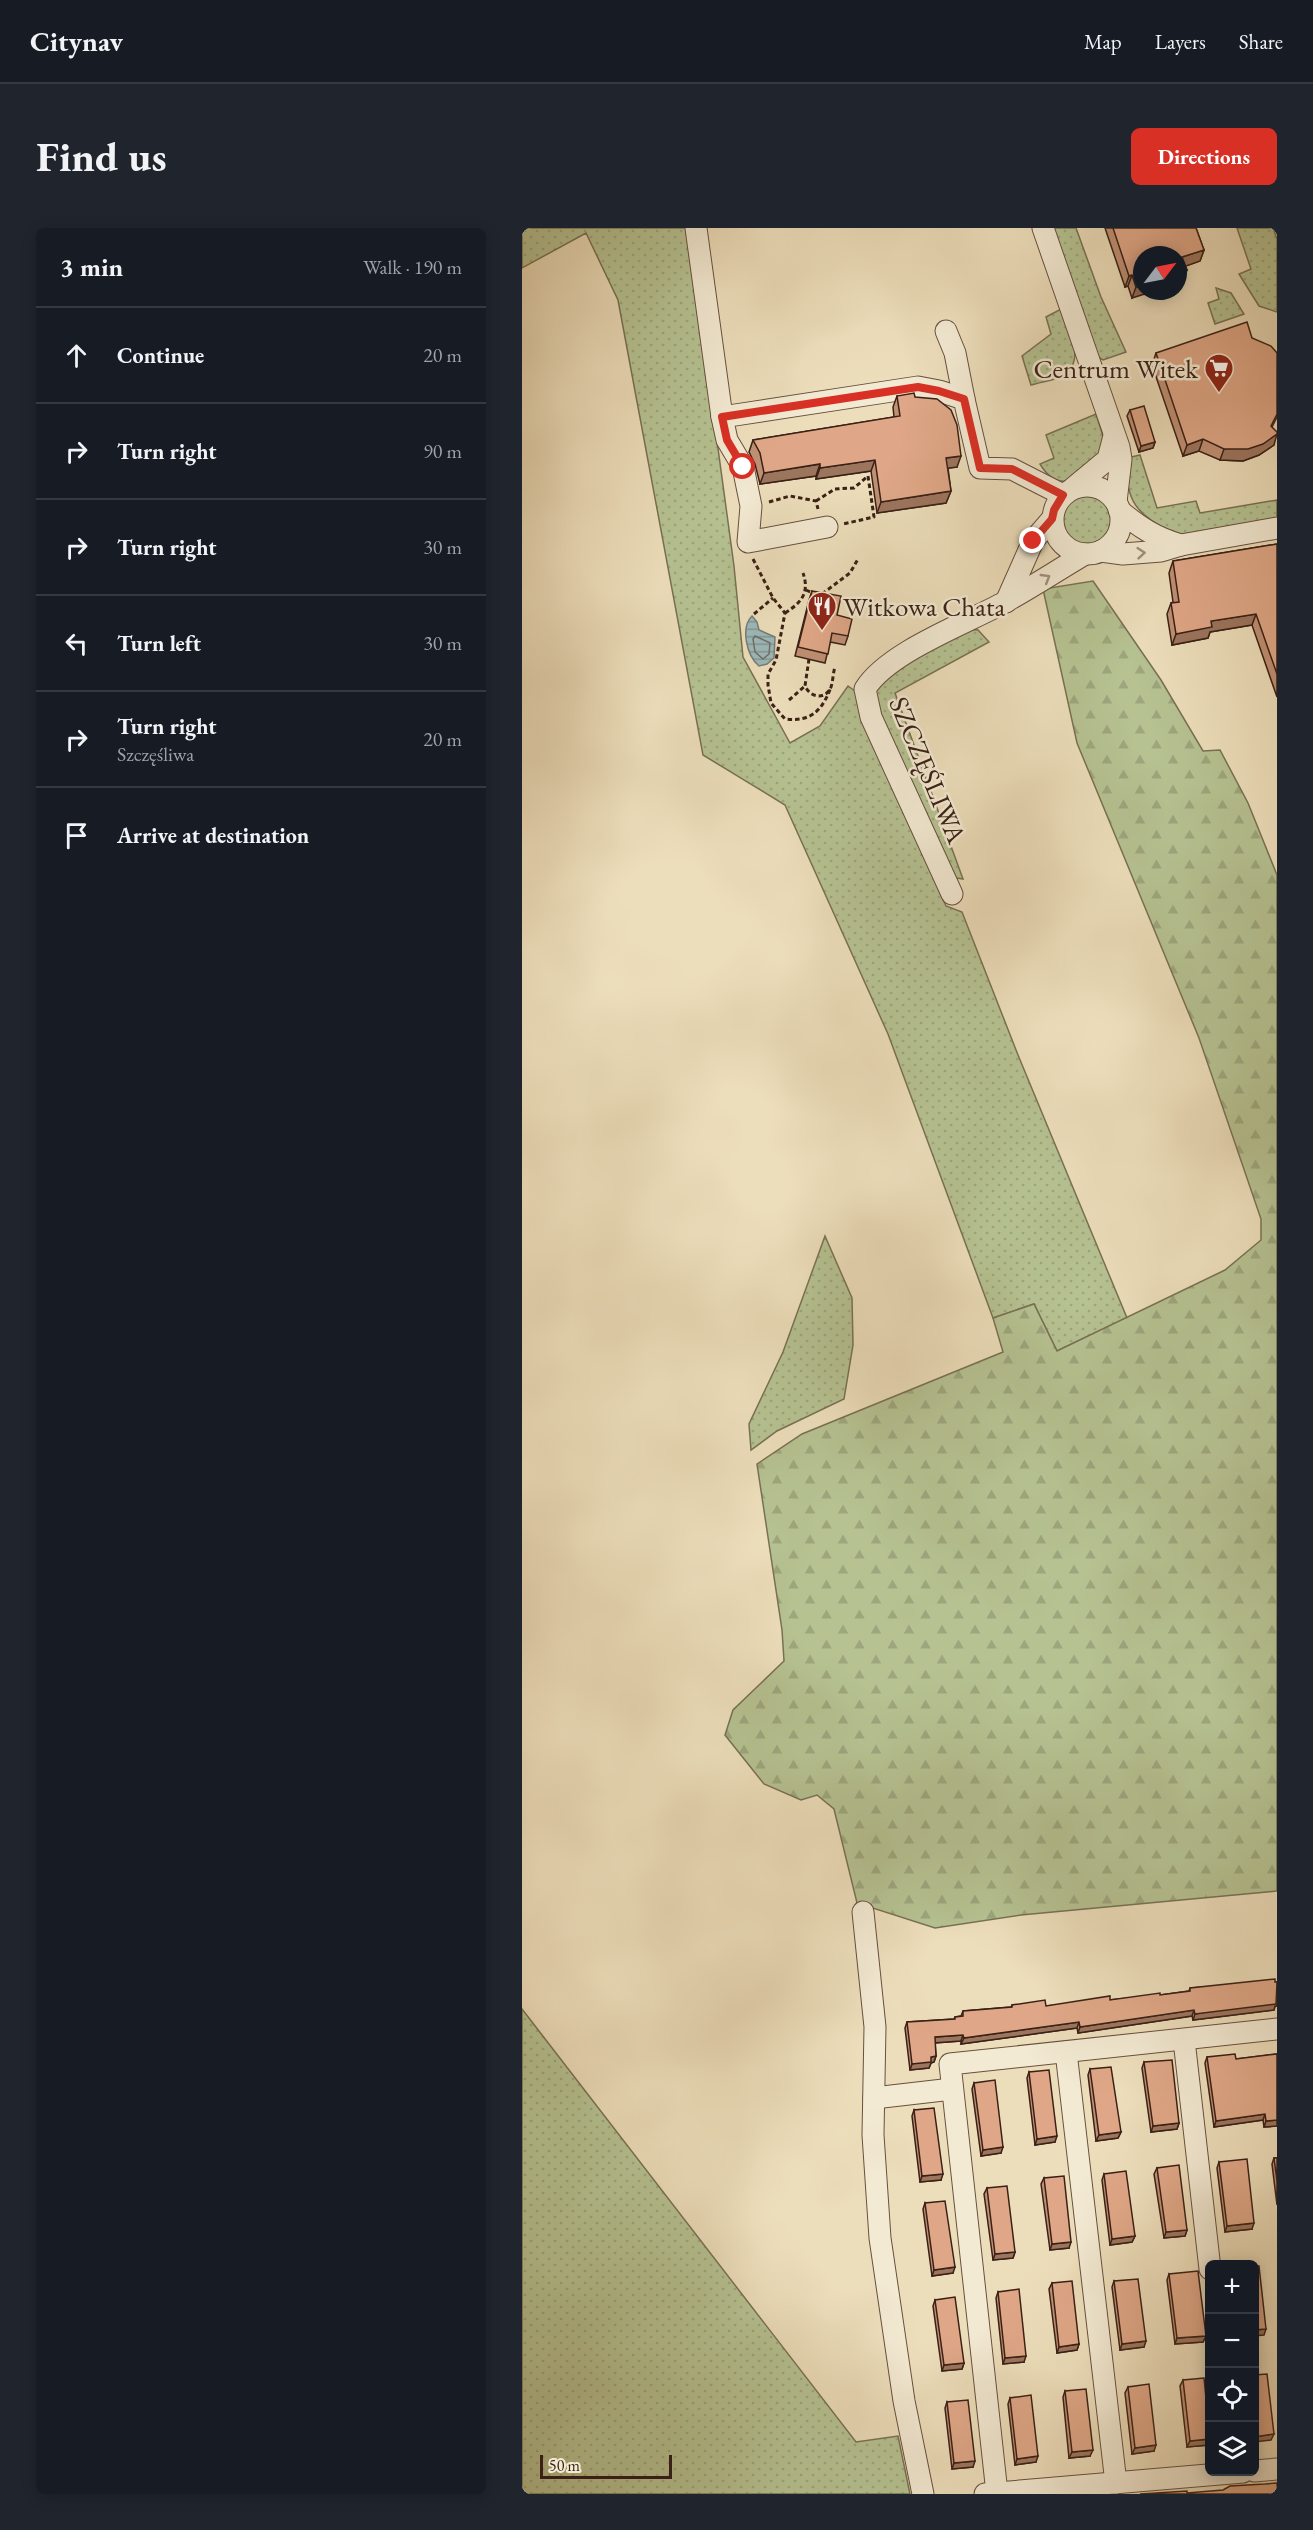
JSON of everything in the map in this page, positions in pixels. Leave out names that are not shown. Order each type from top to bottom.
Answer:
[{"type":"street","points":[[696,228],[722,417],[727,440],[743,467],[751,506],[748,542],[824,528]]},
{"type":"street","points":[[1043,228],[1121,459],[1118,506],[1121,522],[1113,542],[1093,553]]},
{"type":"street","points":[[946,331],[955,353],[980,468],[1012,469],[1068,492],[1092,486],[1109,494],[1143,530],[1160,539],[1181,545]]},
{"type":"street","points":[[722,417],[918,387],[964,399]]},
{"type":"street","points":[[1114,436],[1108,459],[1068,492],[1054,510],[1052,519],[1054,529],[1065,547],[1093,553],[1123,554],[1161,551],[1181,545],[1277,528]]},
{"type":"street","points":[[1006,602],[1033,541],[1052,519]]},
{"type":"street","name":"SZCZĘŚLIWA","points":[[952,894],[871,717],[865,689],[874,676],[892,661],[1006,602],[1093,553]]},
{"type":"street","points":[[863,1912],[875,2027],[873,2135],[880,2238],[904,2401],[922,2494]]},
{"type":"street","points":[[1205,2475],[991,2493],[950,2064],[1277,2029]]},
{"type":"street","points":[[1184,2040],[1208,2260]]},
{"type":"street","points":[[1066,2052],[1116,2483]]},
{"type":"street","points":[[874,2098],[952,2089]]},
{"type":"street","points":[[1259,2470],[1277,2469]]},
{"type":"path","points":[[748,493],[770,503],[790,496],[816,501],[835,489],[854,488],[868,476],[874,517],[824,528],[816,501]]},
{"type":"path","points":[[748,542],[754,563],[773,598],[785,613]]},
{"type":"path","points":[[806,590],[822,594],[850,573],[858,559]]},
{"type":"path","points":[[803,573],[806,590],[800,603],[785,613],[776,660],[768,674],[771,703],[785,718],[802,720],[816,714],[825,703],[835,667]]},
{"type":"path","points":[[754,614],[773,598]]},
{"type":"path","points":[[808,659],[805,686],[808,692],[819,697],[831,687]]},
{"type":"path","points":[[789,700],[805,686]]},
{"type":"green space","points":[[522,228],[688,228],[734,566],[743,657],[790,743],[820,726],[848,686],[873,704],[878,680],[965,629],[978,630],[989,642],[895,693],[963,879],[932,874],[946,906],[962,912],[1018,1055],[1127,1318],[1057,1351],[1034,1304],[993,1318],[888,1034],[785,805],[703,755],[618,300],[586,233],[522,268]]},
{"type":"green space","points":[[1051,228],[1076,228],[1101,297],[1126,352],[1103,360],[1095,355]]},
{"type":"green space","points":[[1237,228],[1273,228],[1277,239],[1277,312],[1259,306],[1239,274],[1251,269]]},
{"type":"green space","points":[[1216,288],[1231,293],[1244,314],[1215,324],[1208,303],[1219,299]]},
{"type":"green space","points":[[1063,308],[1074,346],[1073,364],[1060,377],[1031,385],[1022,356],[1051,334],[1046,317]]},
{"type":"green space","points":[[1096,414],[1104,439],[1104,450],[1067,481],[1058,481],[1051,477],[1040,464],[1054,458],[1046,435]]},
{"type":"green space","points":[[1140,455],[1157,508],[1196,501],[1200,513],[1277,500],[1277,519],[1176,536],[1143,514],[1132,498],[1128,487],[1127,458]]},
{"type":"green space","points":[[1086,495],[1100,499],[1107,506],[1111,520],[1107,534],[1100,541],[1086,545],[1072,541],[1065,534],[1061,520],[1065,506],[1072,499]]},
{"type":"green space","points":[[1093,581],[1161,680],[1203,751],[1220,750],[1248,803],[1277,875],[1277,1891],[1021,1915],[935,1928],[857,1903],[834,1809],[817,1795],[801,1800],[764,1784],[725,1735],[733,1710],[784,1661],[782,1630],[757,1464],[802,1434],[1003,1352],[993,1318],[1034,1304],[1057,1351],[1225,1270],[1261,1240],[1261,1219],[1199,1038],[1077,743],[1043,589]]},
{"type":"green space","points":[[825,1236],[852,1298],[853,1345],[844,1399],[777,1431],[751,1450],[749,1424],[783,1352]]},
{"type":"green space","points":[[522,2009],[856,2442],[898,2436],[910,2494],[522,2494]]},
{"type":"water","points":[[752,616],[759,630],[775,637],[774,658],[767,664],[759,666],[751,656],[746,642],[746,627]]},
{"type":"building","points":[[1113,228],[1196,228],[1204,250],[1187,255],[1187,246],[1133,246],[1133,278],[1132,275],[1129,276]]},
{"type":"building","name":"Centrum Witek","points":[[1247,322],[1252,338],[1271,346],[1277,353],[1277,414],[1271,426],[1277,434],[1263,444],[1248,449],[1224,449],[1203,439],[1187,445],[1156,353]]},
{"type":"building","points":[[914,393],[915,397],[937,399],[951,410],[957,425],[961,456],[946,458],[951,491],[881,502],[875,460],[820,468],[820,464],[764,473],[760,453],[753,440],[900,416],[897,396]]},
{"type":"building","points":[[1144,406],[1155,442],[1141,446],[1130,410]]},
{"type":"building","points":[[1277,544],[1277,674],[1256,614],[1211,621],[1212,627],[1176,634],[1171,603],[1179,602],[1173,561]]},
{"type":"building","name":"Witkowa Chata","points":[[812,591],[841,596],[837,615],[852,619],[848,636],[832,633],[828,654],[798,647]]},
{"type":"building","points":[[1275,1979],[1277,1982],[1276,2004],[1195,2014],[1194,2010],[1080,2027],[1079,2022],[964,2038],[963,2035],[935,2037],[936,2056],[931,2057],[931,2062],[912,2064],[907,2022],[955,2019],[955,2017],[963,2016],[963,2011],[1012,2007],[1012,2005],[1045,2000],[1046,2006],[1110,1996],[1110,2000],[1160,1993],[1160,1995],[1190,1991],[1190,1988]]},
{"type":"building","points":[[1235,2054],[1236,2059],[1277,2054],[1277,2120],[1266,2121],[1265,2114],[1216,2121],[1207,2057]]},
{"type":"building","points":[[1172,2060],[1179,2123],[1153,2126],[1144,2062]]},
{"type":"building","points":[[1111,2067],[1121,2132],[1099,2135],[1090,2069]]},
{"type":"building","points":[[1049,2070],[1057,2136],[1037,2139],[1029,2072]]},
{"type":"building","points":[[995,2080],[1003,2147],[983,2150],[974,2083]]},
{"type":"building","points":[[934,2108],[943,2174],[922,2176],[914,2110]]},
{"type":"building","points":[[1274,2158],[1277,2158],[1277,2181]]},
{"type":"building","points":[[1247,2159],[1254,2223],[1227,2226],[1219,2162]]},
{"type":"building","points":[[1179,2165],[1187,2230],[1166,2232],[1157,2168]]},
{"type":"building","points":[[1126,2171],[1135,2236],[1112,2239],[1104,2174]]},
{"type":"building","points":[[1064,2176],[1071,2242],[1052,2244],[1044,2178]]},
{"type":"building","points":[[1007,2186],[1015,2252],[995,2254],[987,2188]]},
{"type":"building","points":[[945,2201],[955,2267],[934,2270],[925,2203]]},
{"type":"building","points":[[1259,2266],[1266,2329],[1259,2330]]},
{"type":"building","points":[[1198,2271],[1205,2336],[1177,2338],[1169,2274]]},
{"type":"building","points":[[1138,2279],[1146,2341],[1122,2344],[1114,2281]]},
{"type":"building","points":[[1072,2281],[1079,2344],[1059,2347],[1052,2283]]},
{"type":"building","points":[[1019,2289],[1026,2356],[1005,2358],[998,2292]]},
{"type":"building","points":[[955,2297],[964,2363],[944,2365],[935,2300]]},
{"type":"building","points":[[1267,2374],[1274,2434],[1259,2436],[1259,2422],[1259,2375]]},
{"type":"building","points":[[1204,2378],[1205,2439],[1190,2441],[1183,2380]]},
{"type":"building","points":[[1149,2384],[1156,2445],[1135,2448],[1128,2387]]},
{"type":"building","points":[[1086,2389],[1093,2450],[1072,2452],[1065,2391]]},
{"type":"building","points":[[1031,2395],[1038,2456],[1017,2459],[1010,2398]]},
{"type":"building","points":[[968,2400],[975,2461],[954,2463],[947,2402]]},
{"type":"building","points":[[1277,2483],[1277,2494],[1140,2494],[1187,2491],[1187,2493],[1223,2490],[1230,2486]]},
{"type":"place","name":"Centrum Witek","points":[[1219,394]]},
{"type":"place","name":"Witkowa Chata","points":[[822,632]]},
{"type":"route","points":[[743,467],[727,440],[722,417],[918,387],[939,391],[964,399],[980,468],[1012,469],[1063,495],[1054,510],[1052,519],[1033,541]]}]
